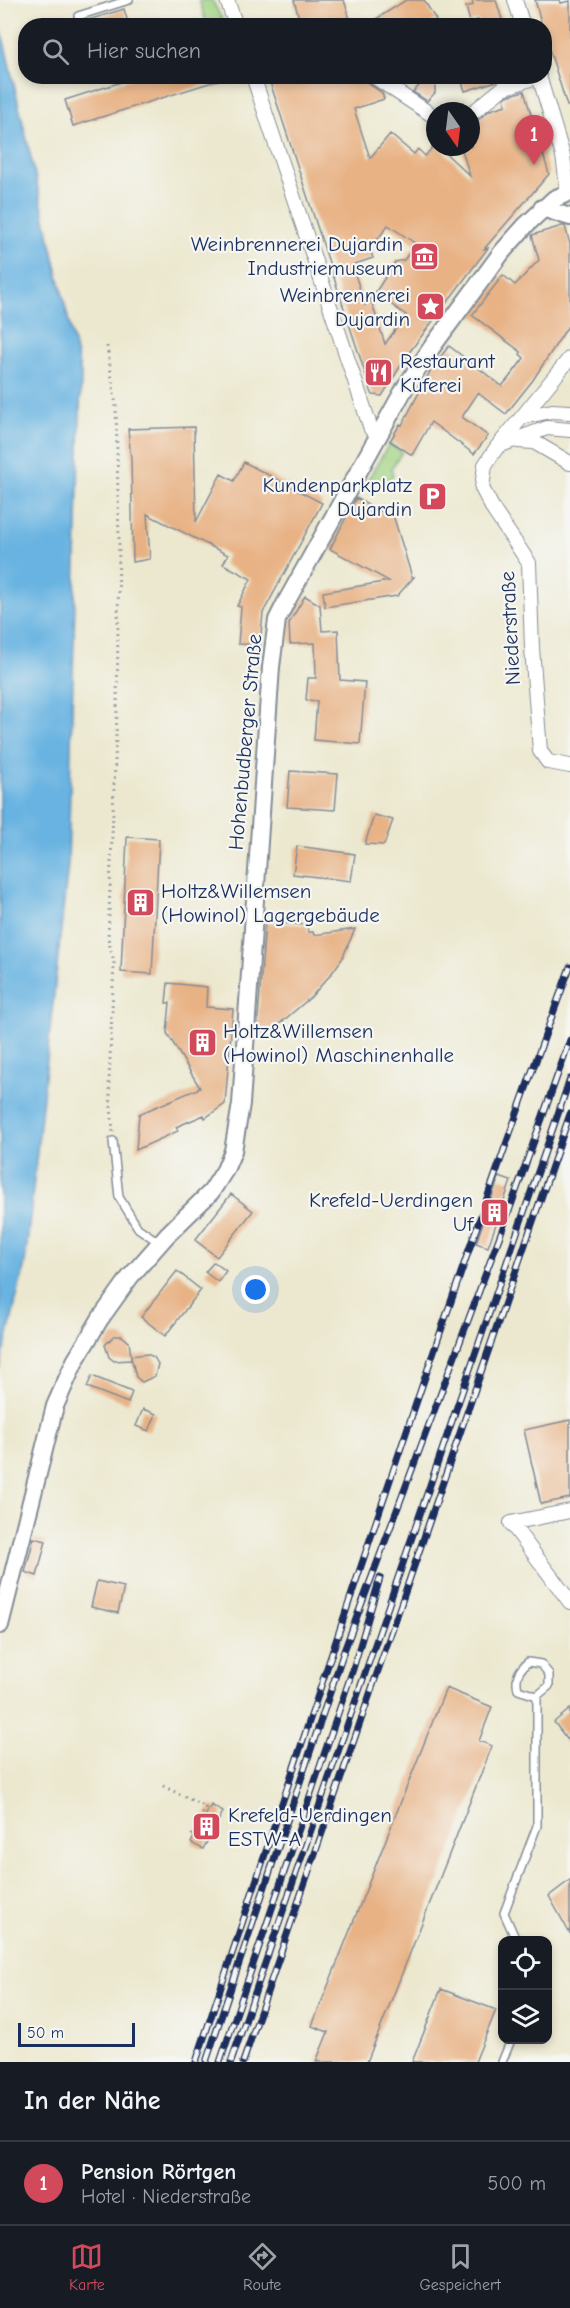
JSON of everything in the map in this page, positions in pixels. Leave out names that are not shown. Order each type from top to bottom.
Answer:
[{"type":"street","points":[[227,0],[233,18]]},
{"type":"street","points":[[515,0],[521,18]]},
{"type":"street","points":[[256,84],[371,429],[378,434]]},
{"type":"street","points":[[385,84],[426,111]]},
{"type":"street","points":[[480,107],[503,88],[515,84]]},
{"type":"street","points":[[541,84],[563,156],[569,192]]},
{"type":"street","name":"Hohenbudberger Straße","points":[[0,1624],[55,1406],[75,1361],[100,1319],[130,1277],[211,1192],[225,1170],[232,1151],[241,1104],[270,679],[278,620],[378,434],[432,347],[502,252],[542,208],[554,198],[569,192]]},
{"type":"street","points":[[542,208],[570,217]]},
{"type":"street","name":"Niederstraße","points":[[570,357],[496,447],[485,465],[482,488],[494,511],[529,563],[532,648],[540,751],[548,762],[570,766]]},
{"type":"street","points":[[522,417],[552,411],[570,412]]},
{"type":"street","points":[[496,447],[547,428],[570,430]]},
{"type":"street","points":[[513,440],[534,442],[570,464]]},
{"type":"street","points":[[570,1511],[511,1523],[570,1602]]},
{"type":"lane","points":[[79,18],[78,16],[129,0]]},
{"type":"lane","points":[[113,1141],[119,1197],[138,1228],[160,1243]]},
{"type":"lane","points":[[528,1662],[542,1664],[549,1674],[549,1686],[537,1696],[519,1690],[516,1680],[519,1670],[528,1662]]},
{"type":"lane","points":[[514,1936],[504,1913],[537,1826],[537,1696]]},
{"type":"lane","points":[[502,2062],[509,2044]]},
{"type":"path","points":[[107,346],[116,406],[119,540],[117,711],[108,938],[114,962],[109,1082],[113,1141]]},
{"type":"path","points":[[163,1786],[206,1807],[190,1839]]},
{"type":"green space","points":[[199,0],[212,0],[221,18],[205,18]]},
{"type":"green space","points":[[389,444],[402,452],[391,469],[393,475],[387,482],[367,481]]},
{"type":"water","points":[[0,24],[81,374],[68,864],[25,1263],[0,1368]]},
{"type":"building","points":[[294,0],[344,0],[350,18],[299,18]]},
{"type":"building","points":[[406,0],[424,0],[435,18],[378,18]]},
{"type":"building","points":[[472,0],[496,0],[502,18],[469,18],[466,7],[473,5]]},
{"type":"building","points":[[535,0],[560,0],[561,3],[570,1],[570,106],[567,106],[552,58],[552,18],[540,18]]},
{"type":"building","points":[[124,9],[127,18],[95,18]]},
{"type":"building","points":[[115,84],[206,84],[73,126],[65,100]]},
{"type":"building","points":[[271,84],[369,84],[382,93],[384,99],[354,109],[370,158],[390,134],[414,154],[418,149],[425,156],[449,156],[470,176],[464,156],[480,156],[480,118],[490,110],[506,105],[504,99],[507,96],[524,91],[549,174],[484,249],[488,248],[408,354],[382,396],[373,395],[371,391]],"holes":[[[388,225],[416,244],[404,260],[395,262],[375,293],[406,315],[385,344],[370,297],[365,305],[352,265],[373,258],[367,242],[378,239]]]},
{"type":"building","points":[[420,84],[435,84],[435,93],[427,101],[413,92]]},
{"type":"building","points":[[463,84],[487,84],[465,91]]},
{"type":"building","points":[[565,226],[570,244],[570,323],[533,380],[506,414],[478,393],[462,417],[488,436],[474,454],[431,422],[412,455],[390,441],[400,424],[402,425],[433,366],[449,346],[502,386],[512,374],[524,358],[521,352],[472,315],[503,275],[515,285],[539,260],[532,235]]},
{"type":"building","points":[[194,427],[196,522],[221,474],[234,481],[244,462],[322,503],[263,613],[260,645],[238,644],[241,607],[237,606],[251,579],[223,564],[228,555],[147,514],[150,559],[133,562],[131,459],[128,429]]},
{"type":"building","points":[[356,498],[394,518],[412,577],[414,577],[397,596],[325,607],[323,592],[389,581],[330,549]]},
{"type":"building","points":[[305,596],[320,605],[322,631],[338,630],[340,680],[365,682],[360,744],[314,740],[317,701],[306,700],[308,678],[316,678],[315,643],[290,644],[289,623]]},
{"type":"building","points":[[290,771],[338,774],[335,810],[287,807]]},
{"type":"building","points":[[374,815],[393,820],[384,845],[365,844]]},
{"type":"building","name":"Holtz&Willemsen (Howinol) Lagergebäude","points":[[127,837],[159,839],[152,974],[121,972]]},
{"type":"building","points":[[297,846],[355,854],[351,881],[293,874]]},
{"type":"building","points":[[265,922],[307,925],[308,932],[313,932],[314,935],[355,929],[342,959],[332,973],[311,997],[270,1032],[257,1031]]},
{"type":"building","points":[[168,983],[207,987],[206,1007],[233,1009],[225,1104],[205,1118],[204,1115],[176,1127],[178,1131],[136,1150],[139,1114],[200,1088],[167,1033],[170,1003],[166,1003]]},
{"type":"building","name":"Krefeld-Uerdingen Uf","points":[[499,1177],[511,1181],[488,1247],[476,1243]]},
{"type":"building","points":[[231,1194],[253,1211],[217,1257],[195,1240]]},
{"type":"building","points":[[214,1262],[226,1271],[218,1282],[205,1272]]},
{"type":"building","points":[[177,1271],[201,1290],[165,1336],[141,1317]]},
{"type":"building","points":[[114,1336],[122,1336],[129,1342],[131,1356],[147,1354],[154,1357],[158,1364],[155,1376],[142,1382],[136,1377],[131,1357],[131,1360],[114,1361],[109,1357],[105,1345]]},
{"type":"building","points":[[92,1376],[132,1392],[128,1403],[87,1387]]},
{"type":"building","points":[[143,1409],[156,1414],[149,1431],[136,1426]]},
{"type":"building","points":[[570,1420],[570,1498],[541,1504],[524,1430]]},
{"type":"building","points":[[34,1538],[46,1541],[37,1576],[25,1572]]},
{"type":"building","points":[[97,1581],[124,1587],[118,1613],[91,1607]]},
{"type":"building","points":[[446,1688],[492,1707],[479,1741],[492,1746],[367,2062],[316,2062],[328,2032],[312,2026]]},
{"type":"building","points":[[570,1709],[570,1743],[554,1722]]},
{"type":"building","name":"Krefeld-Uerdingen ESTW-A","points":[[211,1805],[223,1812],[203,1849],[191,1843]]},
{"type":"building","points":[[570,1880],[570,1934],[549,1896]]},
{"type":"building","points":[[441,1989],[496,2010],[475,2062],[412,2062]]},
{"type":"railway","points":[[196,2062],[425,1376],[570,967]]},
{"type":"railway","points":[[206,2062],[344,1651],[508,1214],[570,1040]]},
{"type":"railway","points":[[231,2062],[570,1079]]},
{"type":"railway","points":[[243,2062],[570,1114]]},
{"type":"railway","points":[[220,2062],[353,1669],[380,1578]]},
{"type":"place","name":"Pension Rörtgen","points":[[534,165]]},
{"type":"place","name":"Weinbrennerei Dujardin Industriemuseum","points":[[424,256]]},
{"type":"place","name":"Weinbrennerei Dujardin","points":[[431,307]]},
{"type":"place","name":"Restaurant Küferei","points":[[379,373]]},
{"type":"place","name":"Kundenparkplatz Dujardin","points":[[433,497]]},
{"type":"place","name":"Holtz&Willemsen (Howinol) Lagergebäude","points":[[140,903]]},
{"type":"place","name":"Holtz&Willemsen (Howinol) Maschinenhalle","points":[[202,1043]]},
{"type":"place","name":"Krefeld-Uerdingen Uf","points":[[494,1212]]},
{"type":"place","name":"Krefeld-Uerdingen ESTW-A","points":[[207,1827]]}]
